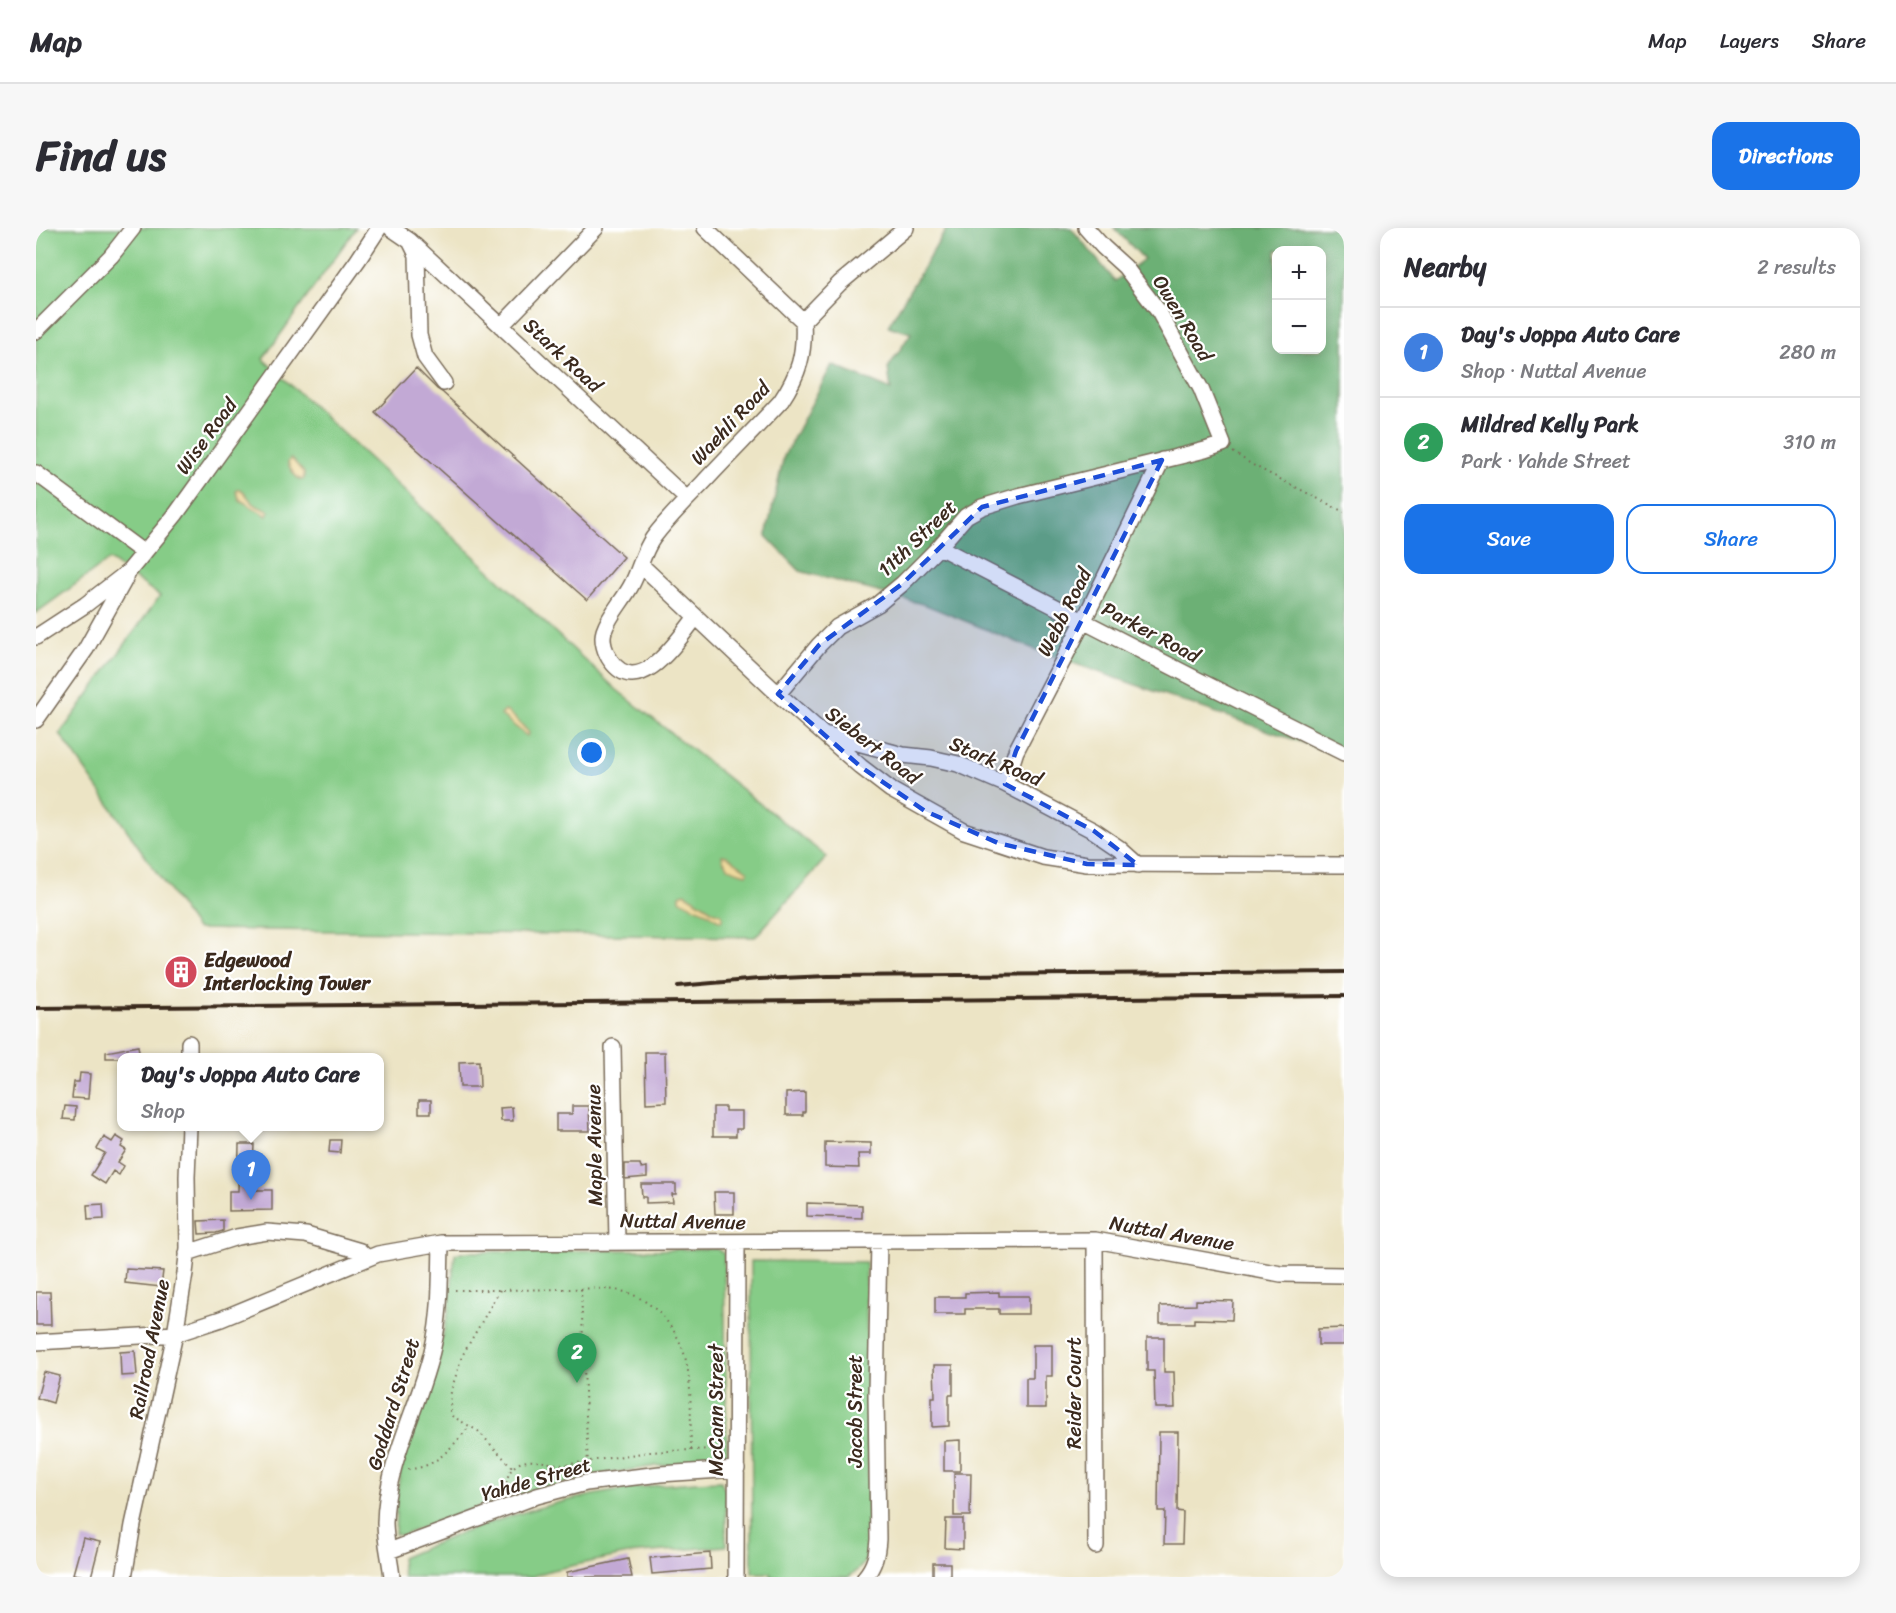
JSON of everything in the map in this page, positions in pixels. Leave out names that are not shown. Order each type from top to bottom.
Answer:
[{"type":"street","points":[[36,331],[111,256],[133,228]]},
{"type":"street","name":"Wise Road","points":[[36,637],[85,605],[129,571],[176,514],[379,228]]},
{"type":"street","points":[[391,228],[410,241],[417,255],[419,335],[425,357],[444,383]]},
{"type":"street","points":[[501,326],[596,228]]},
{"type":"street","points":[[705,228],[803,321],[840,284],[906,228]]},
{"type":"street","name":"Owen Road","points":[[1086,228],[1125,267],[1159,312],[1201,388],[1223,444]]},
{"type":"street","name":"Stark Road","points":[[410,241],[687,499]]},
{"type":"street","name":"Waehli Road","points":[[696,617],[661,660],[641,673],[620,670],[611,661],[604,646],[603,633],[609,619],[632,585],[645,551],[654,537],[687,499],[781,401],[790,388],[801,359],[804,340],[803,321]]},
{"type":"street","name":"11th Street","points":[[778,694],[837,627],[878,604],[939,547],[966,516],[982,507],[1223,444]]},
{"type":"street","name":"Webb Road","points":[[1005,784],[1026,730],[1084,620],[1162,460]]},
{"type":"street","points":[[36,473],[144,553]]},
{"type":"street","name":"Parker Road","points":[[939,547],[1344,753]]},
{"type":"street","name":"Siebert Road","points":[[641,565],[778,694],[861,767],[891,790],[964,831],[1043,857],[1087,864],[1344,865]]},
{"type":"street","points":[[36,720],[86,649],[129,571]]},
{"type":"street","points":[[36,702],[54,696]]},
{"type":"street","name":"Stark Road","points":[[823,734],[903,755],[958,764],[1005,784],[1094,831],[1119,848],[1138,865]]},
{"type":"street","name":"Maple Avenue","points":[[613,1047],[617,1241]]},
{"type":"street","name":"Railroad Avenue","points":[[124,1577],[175,1334],[187,1253],[189,1131]]},
{"type":"street","points":[[187,1253],[237,1237],[267,1232],[306,1235],[360,1251],[367,1258]]},
{"type":"street","name":"Nuttal Avenue","points":[[36,1342],[175,1334],[221,1319],[378,1254],[441,1243],[1095,1240],[1281,1274],[1344,1275]]},
{"type":"street","name":"Reider Court","points":[[1095,1240],[1096,1546]]},
{"type":"street","name":"Jacob Street","points":[[865,1577],[874,1565],[878,1539],[876,1395],[879,1241]]},
{"type":"street","name":"McCann Street","points":[[736,1577],[737,1242]]},
{"type":"street","name":"Goddard Street","points":[[392,1577],[385,1523],[388,1496],[396,1459],[427,1369],[437,1329],[441,1243]]},
{"type":"street","name":"Yahde Street","points":[[388,1551],[537,1496],[588,1483],[660,1474],[737,1469]]},
{"type":"path","points":[[1223,444],[1251,465],[1344,512]]},
{"type":"path","points":[[581,1289],[588,1483]]},
{"type":"path","points":[[449,1290],[612,1290],[639,1298],[664,1318],[675,1332],[683,1351],[688,1374],[691,1450]]},
{"type":"path","points":[[500,1290],[467,1347],[451,1391],[450,1411],[452,1416],[470,1425],[498,1450],[513,1468]]},
{"type":"path","points":[[402,1469],[432,1464],[459,1439],[470,1425]]},
{"type":"path","points":[[504,1497],[507,1478],[513,1468],[529,1461],[539,1460],[564,1465],[649,1452],[714,1450],[714,1471]]},
{"type":"highlighted area","points":[[1162,460],[1016,751],[1005,784],[1094,831],[1138,865],[1087,864],[998,843],[925,811],[861,767],[778,694],[819,645],[902,584],[982,507]]},
{"type":"green space","points":[[36,228],[356,228],[263,359],[617,690],[827,857],[755,937],[196,929],[60,734],[160,596],[109,560],[36,613]]},
{"type":"green space","points":[[947,228],[1071,228],[1115,281],[1144,259],[1114,228],[1334,228],[1344,233],[1344,757],[1044,653],[926,605],[800,571],[766,536],[784,456],[832,365],[891,390],[888,368],[911,333],[888,326]]},
{"type":"green space","points":[[717,1249],[724,1254],[727,1457],[723,1462],[656,1466],[605,1474],[538,1489],[440,1520],[401,1536],[395,1534],[397,1490],[402,1464],[439,1350],[449,1309],[455,1254],[462,1252]]},
{"type":"green space","points":[[751,1261],[866,1262],[869,1551],[866,1560],[848,1577],[771,1577],[771,1573],[752,1573]]},
{"type":"green space","points":[[721,1481],[726,1492],[726,1546],[628,1554],[530,1577],[403,1577],[401,1558],[440,1541],[518,1514],[597,1494],[679,1483]]},
{"type":"sand","points":[[290,459],[304,473],[304,479],[299,479],[293,473],[288,463]]},
{"type":"sand","points":[[240,489],[254,504],[269,511],[267,516],[240,500],[236,491]]},
{"type":"sand","points":[[505,711],[527,730],[529,733],[527,736],[501,715]]},
{"type":"sand","points":[[722,855],[748,871],[747,874],[727,866]]},
{"type":"sand","points":[[685,893],[721,914],[723,917],[721,921],[680,899],[680,895]]},
{"type":"building","points":[[416,368],[624,557],[587,600],[375,412]]},
{"type":"building","name":"Edgewood Interlocking Tower","points":[[172,965],[189,965],[189,979],[173,980]]},
{"type":"building","points":[[138,1046],[139,1053],[117,1053],[117,1058],[106,1058],[106,1052]]},
{"type":"building","points":[[645,1052],[665,1052],[666,1102],[646,1103]]},
{"type":"building","points":[[479,1061],[480,1087],[460,1087],[459,1062]]},
{"type":"building","points":[[80,1073],[90,1074],[88,1099],[72,1098],[74,1082],[79,1082]]},
{"type":"building","points":[[805,1092],[803,1115],[786,1115],[786,1093]]},
{"type":"building","points":[[419,1100],[431,1100],[431,1113],[419,1113]]},
{"type":"building","points":[[65,1106],[76,1107],[75,1120],[63,1119]]},
{"type":"building","points":[[572,1106],[589,1106],[590,1131],[556,1131],[556,1114],[572,1114]]},
{"type":"building","points":[[512,1107],[513,1121],[501,1121],[500,1108]]},
{"type":"building","points":[[713,1107],[725,1107],[725,1111],[742,1111],[742,1129],[736,1129],[736,1136],[713,1136]]},
{"type":"building","points":[[116,1136],[124,1141],[121,1147],[126,1150],[118,1162],[124,1166],[119,1175],[113,1171],[105,1184],[91,1175],[105,1153],[97,1149],[104,1137],[112,1142]]},
{"type":"building","points":[[330,1140],[341,1140],[340,1153],[329,1152]]},
{"type":"building","points":[[825,1142],[871,1143],[871,1154],[858,1154],[859,1168],[825,1167]]},
{"type":"building","points":[[239,1144],[254,1144],[252,1190],[272,1190],[272,1210],[229,1211],[229,1191],[238,1191]]},
{"type":"building","points":[[625,1164],[640,1164],[641,1168],[647,1167],[647,1177],[625,1179]]},
{"type":"building","points":[[641,1184],[676,1184],[676,1194],[672,1194],[673,1202],[646,1203],[646,1197],[642,1197]]},
{"type":"building","points":[[714,1192],[734,1192],[734,1214],[715,1214]]},
{"type":"building","points":[[807,1203],[862,1205],[862,1218],[807,1216]]},
{"type":"building","points":[[103,1204],[104,1219],[88,1220],[87,1205]]},
{"type":"building","points":[[223,1220],[223,1231],[199,1234],[198,1221]]},
{"type":"building","points":[[126,1269],[163,1271],[161,1287],[125,1283]]},
{"type":"building","points":[[36,1292],[50,1292],[51,1325],[36,1325]]},
{"type":"building","points":[[999,1292],[999,1296],[1029,1296],[1029,1314],[999,1314],[999,1309],[965,1309],[965,1314],[935,1314],[935,1297],[965,1297],[965,1293]]},
{"type":"building","points":[[1196,1300],[1233,1301],[1232,1320],[1194,1319],[1194,1323],[1160,1323],[1160,1306],[1196,1305]]},
{"type":"building","points":[[1344,1328],[1344,1345],[1318,1345],[1318,1329]]},
{"type":"building","points":[[1147,1337],[1164,1337],[1164,1372],[1174,1372],[1175,1408],[1155,1408],[1154,1371],[1147,1371]]},
{"type":"building","points":[[1033,1345],[1052,1345],[1052,1376],[1046,1376],[1046,1408],[1026,1408],[1026,1378],[1033,1378]]},
{"type":"building","points":[[135,1351],[137,1375],[121,1376],[120,1352]]},
{"type":"building","points":[[934,1365],[953,1365],[953,1395],[949,1395],[949,1426],[932,1427],[932,1397],[935,1397]]},
{"type":"building","points":[[44,1372],[60,1376],[53,1403],[37,1398]]},
{"type":"building","points":[[1159,1432],[1178,1432],[1177,1511],[1183,1512],[1182,1544],[1164,1544],[1165,1511],[1158,1511]]},
{"type":"building","points":[[960,1440],[960,1471],[944,1471],[944,1441]]},
{"type":"building","points":[[954,1473],[971,1473],[970,1516],[954,1516]]},
{"type":"building","points":[[946,1519],[963,1519],[963,1549],[945,1548]]},
{"type":"building","points":[[83,1538],[100,1542],[91,1577],[73,1574]]},
{"type":"building","points":[[710,1553],[711,1569],[652,1574],[650,1558]]},
{"type":"building","points":[[628,1559],[632,1577],[567,1577],[567,1572]]},
{"type":"building","points":[[933,1563],[950,1563],[950,1577],[933,1577]]},
{"type":"railway","points":[[678,986],[828,976],[1344,972]]},
{"type":"railway","points":[[36,1008],[1344,996]]},
{"type":"place","name":"Edgewood Interlocking Tower","points":[[181,972]]},
{"type":"place","name":"Day's Joppa Auto Care","points":[[251,1200]]},
{"type":"place","name":"Mildred Kelly Park","points":[[577,1383]]}]
